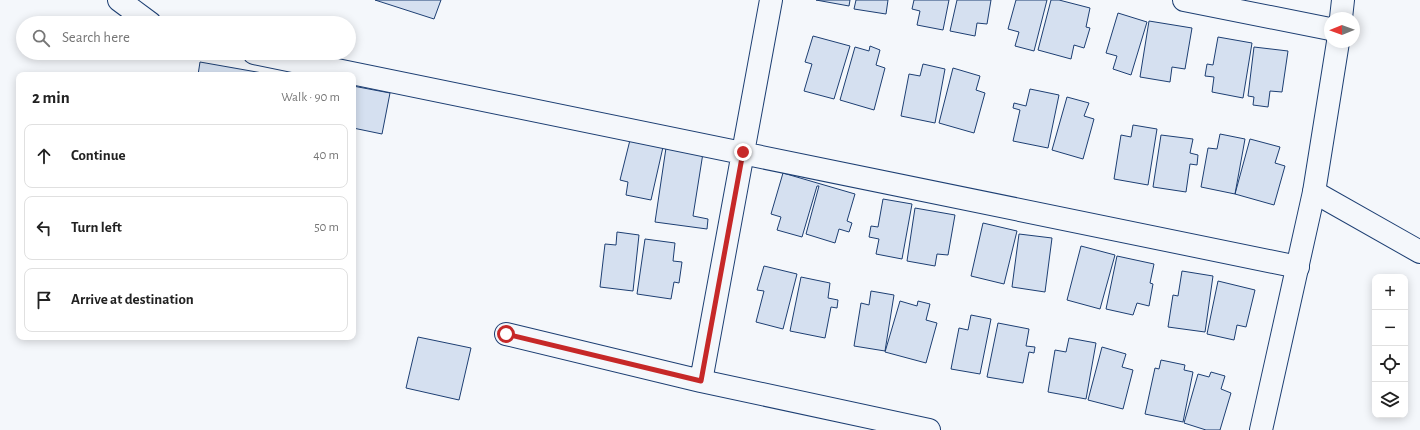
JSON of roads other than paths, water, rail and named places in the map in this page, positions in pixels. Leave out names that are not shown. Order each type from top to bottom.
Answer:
[{"type":"street","points":[[119,0],[141,16]]},
{"type":"street","points":[[701,381],[771,0]]},
{"type":"street","points":[[1184,0],[1324,28]]},
{"type":"street","points":[[1342,12],[1343,0]]},
{"type":"street","points":[[1261,430],[1314,192],[1337,48]]},
{"type":"street","points":[[289,60],[348,72]]},
{"type":"street","points":[[356,74],[1298,267]]},
{"type":"street","points":[[1314,192],[1420,252]]},
{"type":"street","points":[[506,334],[701,381],[929,430]]}]
